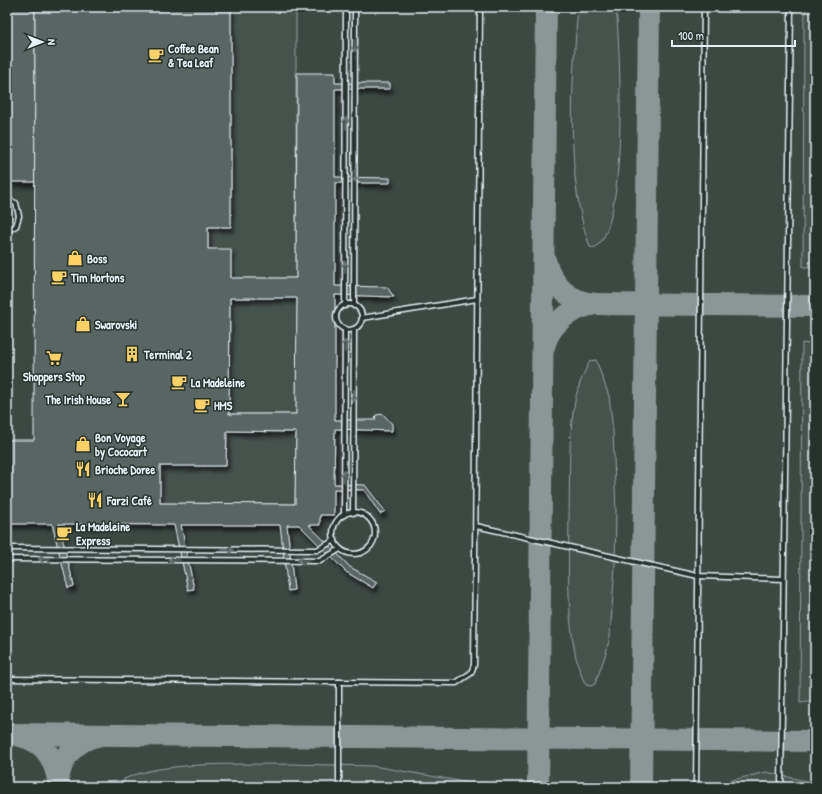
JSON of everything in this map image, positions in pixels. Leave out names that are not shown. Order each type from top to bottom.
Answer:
[{"type":"lane","points":[[345,306],[346,7]]},
{"type":"lane","points":[[354,306],[355,7]]},
{"type":"lane","points":[[7,679],[456,683],[471,673],[474,664],[476,526],[480,7]]},
{"type":"lane","points":[[696,787],[704,7]]},
{"type":"lane","points":[[781,787],[791,7]]},
{"type":"lane","points":[[7,200],[16,203],[19,216],[16,226],[7,231]]},
{"type":"lane","points":[[362,318],[478,299]]},
{"type":"lane","points":[[345,306],[354,306],[359,309],[362,318],[360,325],[354,329],[345,329],[339,325],[337,317],[340,309],[345,306]]},
{"type":"lane","points":[[344,515],[345,329]]},
{"type":"lane","points":[[353,513],[354,329]]},
{"type":"lane","points":[[353,513],[360,514],[369,519],[374,528],[374,538],[370,547],[358,554],[348,553],[340,549],[334,540],[335,525],[344,515],[353,513]]},
{"type":"lane","points":[[476,526],[698,576],[783,579]]},
{"type":"lane","points":[[7,548],[317,550],[334,540]]},
{"type":"lane","points":[[7,559],[320,561],[340,549]]},
{"type":"lane","points":[[339,682],[339,787]]},
{"type":"shaded area","points":[[7,7],[815,7],[815,787],[7,787]]},
{"type":"shaded area","points":[[231,7],[296,7],[296,278],[231,278],[231,250],[208,249],[208,227],[231,227]]},
{"type":"shaded area","points":[[578,7],[616,7],[618,28],[620,135],[617,174],[613,209],[605,234],[594,248],[590,247],[582,220],[574,160],[572,128]]},
{"type":"shaded area","points":[[806,7],[815,7],[815,267],[803,267],[804,22]]},
{"type":"shaded area","points":[[230,298],[297,298],[296,414],[229,414]]},
{"type":"shaded area","points":[[802,343],[815,345],[815,701],[800,703]]},
{"type":"shaded area","points":[[596,360],[609,396],[613,430],[616,513],[615,566],[610,636],[606,653],[595,684],[591,686],[586,685],[579,668],[571,626],[569,602],[569,471],[571,428],[576,396],[581,380],[590,361]]},
{"type":"shaded area","points":[[227,431],[296,432],[295,504],[160,503],[160,466],[226,466]]},
{"type":"shaded area","points":[[291,764],[373,766],[477,784],[477,787],[129,787],[124,785],[124,779],[141,773],[182,766]]},
{"type":"shaded area","points":[[766,772],[815,783],[815,787],[704,787]]},
{"type":"building","points":[[7,7],[35,7],[35,182],[7,182]]},
{"type":"building","name":"Terminal 2","points":[[35,7],[231,7],[231,227],[208,227],[208,249],[231,249],[231,278],[296,278],[297,73],[335,73],[335,83],[390,83],[390,89],[335,89],[335,177],[390,178],[390,183],[335,183],[335,286],[387,287],[394,297],[335,295],[335,420],[375,420],[376,415],[383,414],[392,424],[392,431],[335,429],[334,484],[365,485],[385,511],[380,514],[364,490],[334,489],[334,515],[320,515],[320,525],[309,525],[350,567],[377,582],[373,588],[346,572],[299,525],[287,525],[294,590],[288,591],[280,525],[181,525],[194,589],[188,590],[174,525],[59,524],[74,586],[68,588],[52,524],[7,524],[7,440],[34,440]],"holes":[[[230,298],[297,298],[296,414],[229,414]],[[227,431],[296,432],[295,504],[160,503],[160,466],[226,466]]]},
{"type":"taxiway","points":[[538,787],[546,7]]},
{"type":"taxiway","points":[[641,787],[649,7]]},
{"type":"taxiway","points":[[544,347],[551,330],[563,318],[579,309],[596,304],[578,300],[563,291],[552,278],[545,260]]},
{"type":"taxiway","points":[[596,304],[815,306]]},
{"type":"taxiway","points":[[7,734],[815,741]]},
{"type":"taxiway","points":[[20,736],[37,743],[48,754],[55,769],[59,787]]},
{"type":"taxiway","points":[[58,782],[62,766],[70,752],[81,742],[97,736]]},
{"type":"place","name":"Coffee Bean & Tea Leaf","points":[[156,55]]},
{"type":"place","name":"Boss","points":[[75,258]]},
{"type":"place","name":"Tim Hortons","points":[[59,277]]},
{"type":"place","name":"Swarovski","points":[[83,324]]},
{"type":"place","name":"Terminal 2","points":[[132,354]]},
{"type":"place","name":"Shoppers Stop","points":[[54,358]]},
{"type":"place","name":"La Madeleine","points":[[179,382]]},
{"type":"place","name":"The Irish House","points":[[123,399]]},
{"type":"place","name":"HMS","points":[[202,405]]},
{"type":"place","name":"Bon Voyage by Cococart","points":[[83,444]]},
{"type":"place","name":"Brioche Doree","points":[[83,469]]},
{"type":"place","name":"Farzi Café","points":[[95,500]]},
{"type":"place","name":"La Madeleine Express","points":[[64,533]]}]
